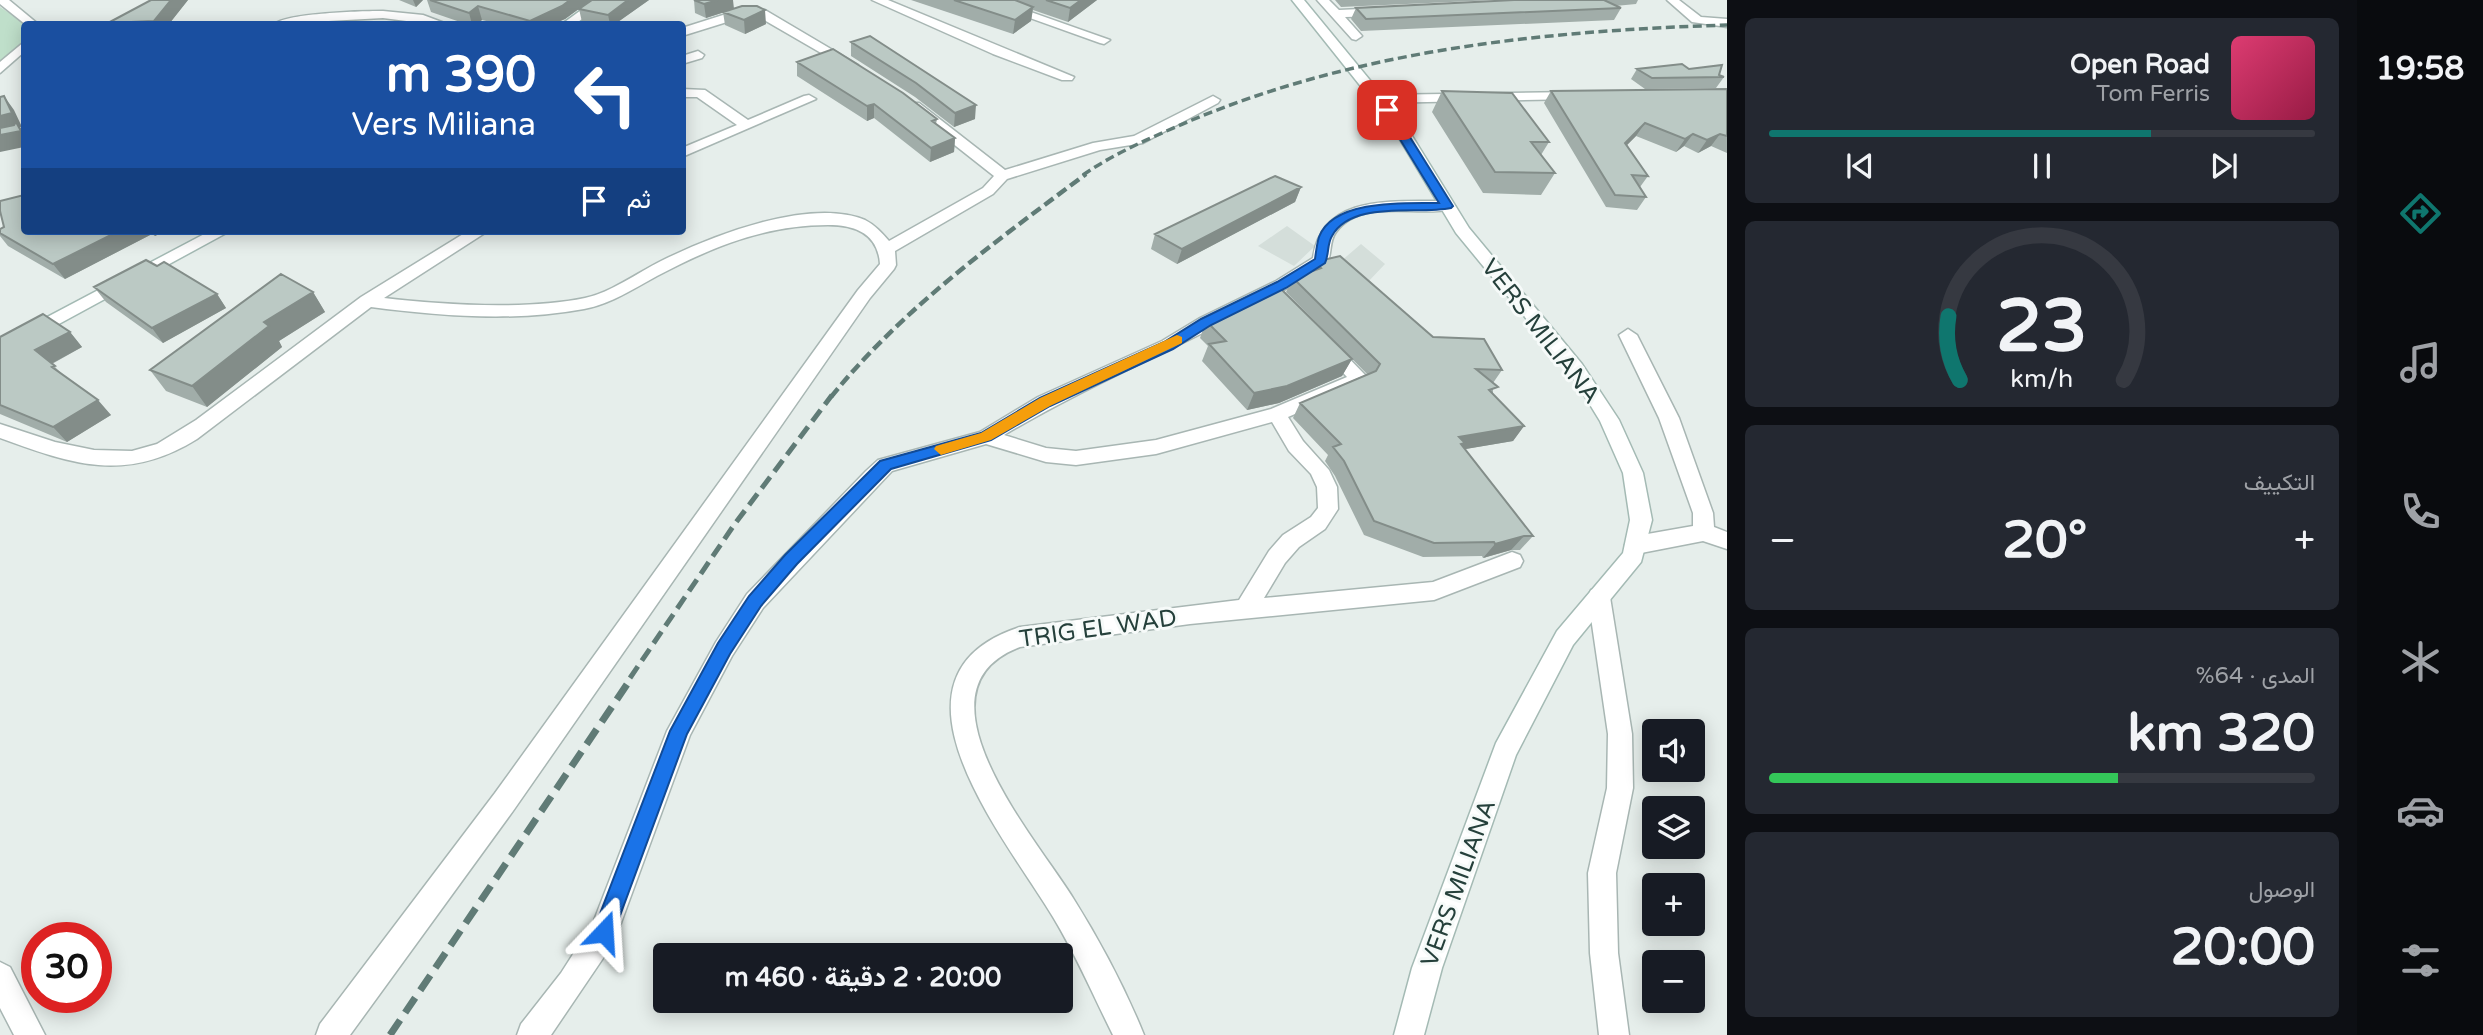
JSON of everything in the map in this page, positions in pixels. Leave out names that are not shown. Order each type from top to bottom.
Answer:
[{"type":"street","points":[[2,0],[28,21]]},
{"type":"street","points":[[373,15],[388,0]]},
{"type":"street","points":[[572,21],[603,0]]},
{"type":"street","points":[[878,0],[997,51],[1067,77]]},
{"type":"street","points":[[986,0],[1104,40]]},
{"type":"street","name":"VERS MILIANA","points":[[1298,0],[1396,121],[1462,230],[1576,368],[1609,420],[1633,472],[1642,520],[1633,556],[1565,638],[1505,751],[1427,968],[1409,1035]]},
{"type":"street","points":[[1323,0],[1356,36]]},
{"type":"street","points":[[1673,0],[1690,19],[1727,23]]},
{"type":"street","points":[[1336,14],[1391,11]]},
{"type":"street","points":[[686,31],[742,13],[761,13],[815,42],[862,72]]},
{"type":"street","points":[[311,21],[419,14],[434,21]]},
{"type":"street","points":[[686,60],[698,55]]},
{"type":"street","points":[[0,69],[19,57]]},
{"type":"street","points":[[686,93],[700,93],[747,125]]},
{"type":"street","points":[[897,95],[996,168],[1002,176]]},
{"type":"street","points":[[1378,99],[1591,96]]},
{"type":"street","points":[[686,151],[809,99]]},
{"type":"street","points":[[887,249],[988,191],[1002,176],[1098,146],[1138,140],[1213,100]]},
{"type":"street","points":[[532,1035],[604,932],[679,731],[724,649],[755,601],[791,559],[885,465],[986,437],[1045,402],[1168,345],[1206,322],[1270,291],[1321,260],[1325,236],[1345,216],[1388,207],[1447,206]]},
{"type":"street","points":[[331,1035],[505,802],[864,294],[888,265],[887,249],[870,228],[853,220],[793,220],[751,227],[713,242],[597,300],[584,303],[477,312],[367,301]]},
{"type":"street","points":[[0,350],[215,235]]},
{"type":"street","points":[[0,431],[59,452],[114,458],[149,455],[211,418],[367,301],[446,248],[473,235]]},
{"type":"street","points":[[1270,291],[1289,309]]},
{"type":"street","points":[[986,437],[1046,455],[1076,458],[1156,447],[1277,414],[1360,379],[1315,335]]},
{"type":"street","points":[[1628,335],[1669,418],[1703,513],[1704,532]]},
{"type":"street","points":[[1245,610],[1277,557],[1291,541],[1318,523],[1328,509],[1327,487],[1319,470],[1296,446],[1277,414]]},
{"type":"street","points":[[1636,545],[1704,532],[1727,541]]},
{"type":"street","name":"TRIG EL WAD","points":[[1129,1035],[1063,907],[978,774],[963,734],[964,691],[976,664],[998,644],[1020,637],[1190,614],[1434,591],[1512,562]]},
{"type":"street","points":[[1599,597],[1620,734],[1620,788],[1602,873],[1604,954],[1614,1035]]},
{"type":"street","points":[[0,976],[30,1035]]},
{"type":"shaded area","points":[[1287,226],[1315,246],[1294,266],[1258,246]]},
{"type":"shaded area","points":[[1361,244],[1385,264],[1367,283],[1340,262]]},
{"type":"green space","points":[[0,7],[21,21],[21,43],[0,64]]},
{"type":"building","points":[[151,0],[171,0],[154,21],[112,21]]},
{"type":"building","points":[[430,0],[570,0],[530,21],[478,6],[469,13]]},
{"type":"building","points":[[592,0],[628,0],[608,15],[579,9]]},
{"type":"building","points":[[694,0],[718,0],[704,4]]},
{"type":"building","points":[[954,0],[1015,0],[1033,7],[1015,20]]},
{"type":"building","points":[[1046,0],[1081,0],[1070,8]]},
{"type":"building","points":[[1514,0],[1604,0],[1621,8],[1366,19],[1356,8]]},
{"type":"building","points":[[742,6],[757,6],[765,10],[744,20],[723,12]]},
{"type":"building","points":[[870,36],[976,105],[955,113],[916,83],[851,42]]},
{"type":"building","points":[[833,49],[903,93],[937,119],[932,121],[955,138],[931,148],[874,104],[867,106],[797,62]]},
{"type":"building","points":[[1682,64],[1689,69],[1722,65],[1719,75],[1724,77],[1652,78],[1637,69]]},
{"type":"building","points":[[1727,89],[1727,136],[1720,134],[1707,140],[1693,134],[1685,139],[1645,123],[1625,143],[1648,176],[1632,175],[1646,197],[1615,195],[1551,91]]},
{"type":"building","points":[[1442,91],[1512,93],[1549,142],[1531,142],[1555,173],[1495,172]]},
{"type":"building","points":[[4,96],[12,113],[0,116],[0,97]]},
{"type":"building","points":[[16,122],[21,131],[0,135],[0,128],[14,125]]},
{"type":"building","points":[[1275,176],[1301,187],[1182,249],[1155,234]]},
{"type":"building","points":[[21,196],[21,235],[111,235],[53,264],[0,233],[0,229],[4,227],[0,201]]},
{"type":"building","points":[[1340,256],[1433,337],[1484,339],[1502,370],[1476,369],[1498,387],[1489,390],[1524,426],[1459,437],[1465,443],[1461,444],[1533,536],[1495,544],[1434,543],[1374,521],[1344,461],[1333,447],[1341,444],[1300,403],[1376,371],[1380,364],[1293,278],[1321,268],[1316,263],[1319,261]]},
{"type":"building","points":[[146,260],[157,266],[164,262],[217,294],[152,328],[94,287]]},
{"type":"building","points":[[281,274],[313,292],[264,322],[269,326],[192,386],[150,370]]},
{"type":"building","points":[[1281,289],[1352,359],[1287,386],[1254,393],[1209,344],[1226,341],[1206,321],[1246,299]]},
{"type":"building","points":[[43,314],[70,332],[35,350],[55,366],[52,367],[98,400],[53,427],[0,405],[0,337]]},
{"type":"railway","points":[[1083,175],[1122,152],[1192,120],[1322,76],[1388,60],[1522,39],[1590,32],[1727,25]]},
{"type":"railway","points":[[831,397],[888,334],[919,305],[984,251],[1086,174]]},
{"type":"railway","points":[[630,678],[734,525],[832,395]]},
{"type":"railway","points":[[390,1035],[632,677]]},
{"type":"slow traffic","points":[[941,449],[986,437],[1045,402],[1177,340]]},
{"type":"route","points":[[604,932],[679,731],[724,649],[755,601],[791,559],[885,465],[986,437],[1045,402],[1168,345],[1206,322],[1282,285],[1321,260],[1325,236],[1332,226],[1345,216],[1388,207],[1447,206],[1387,110]]}]
